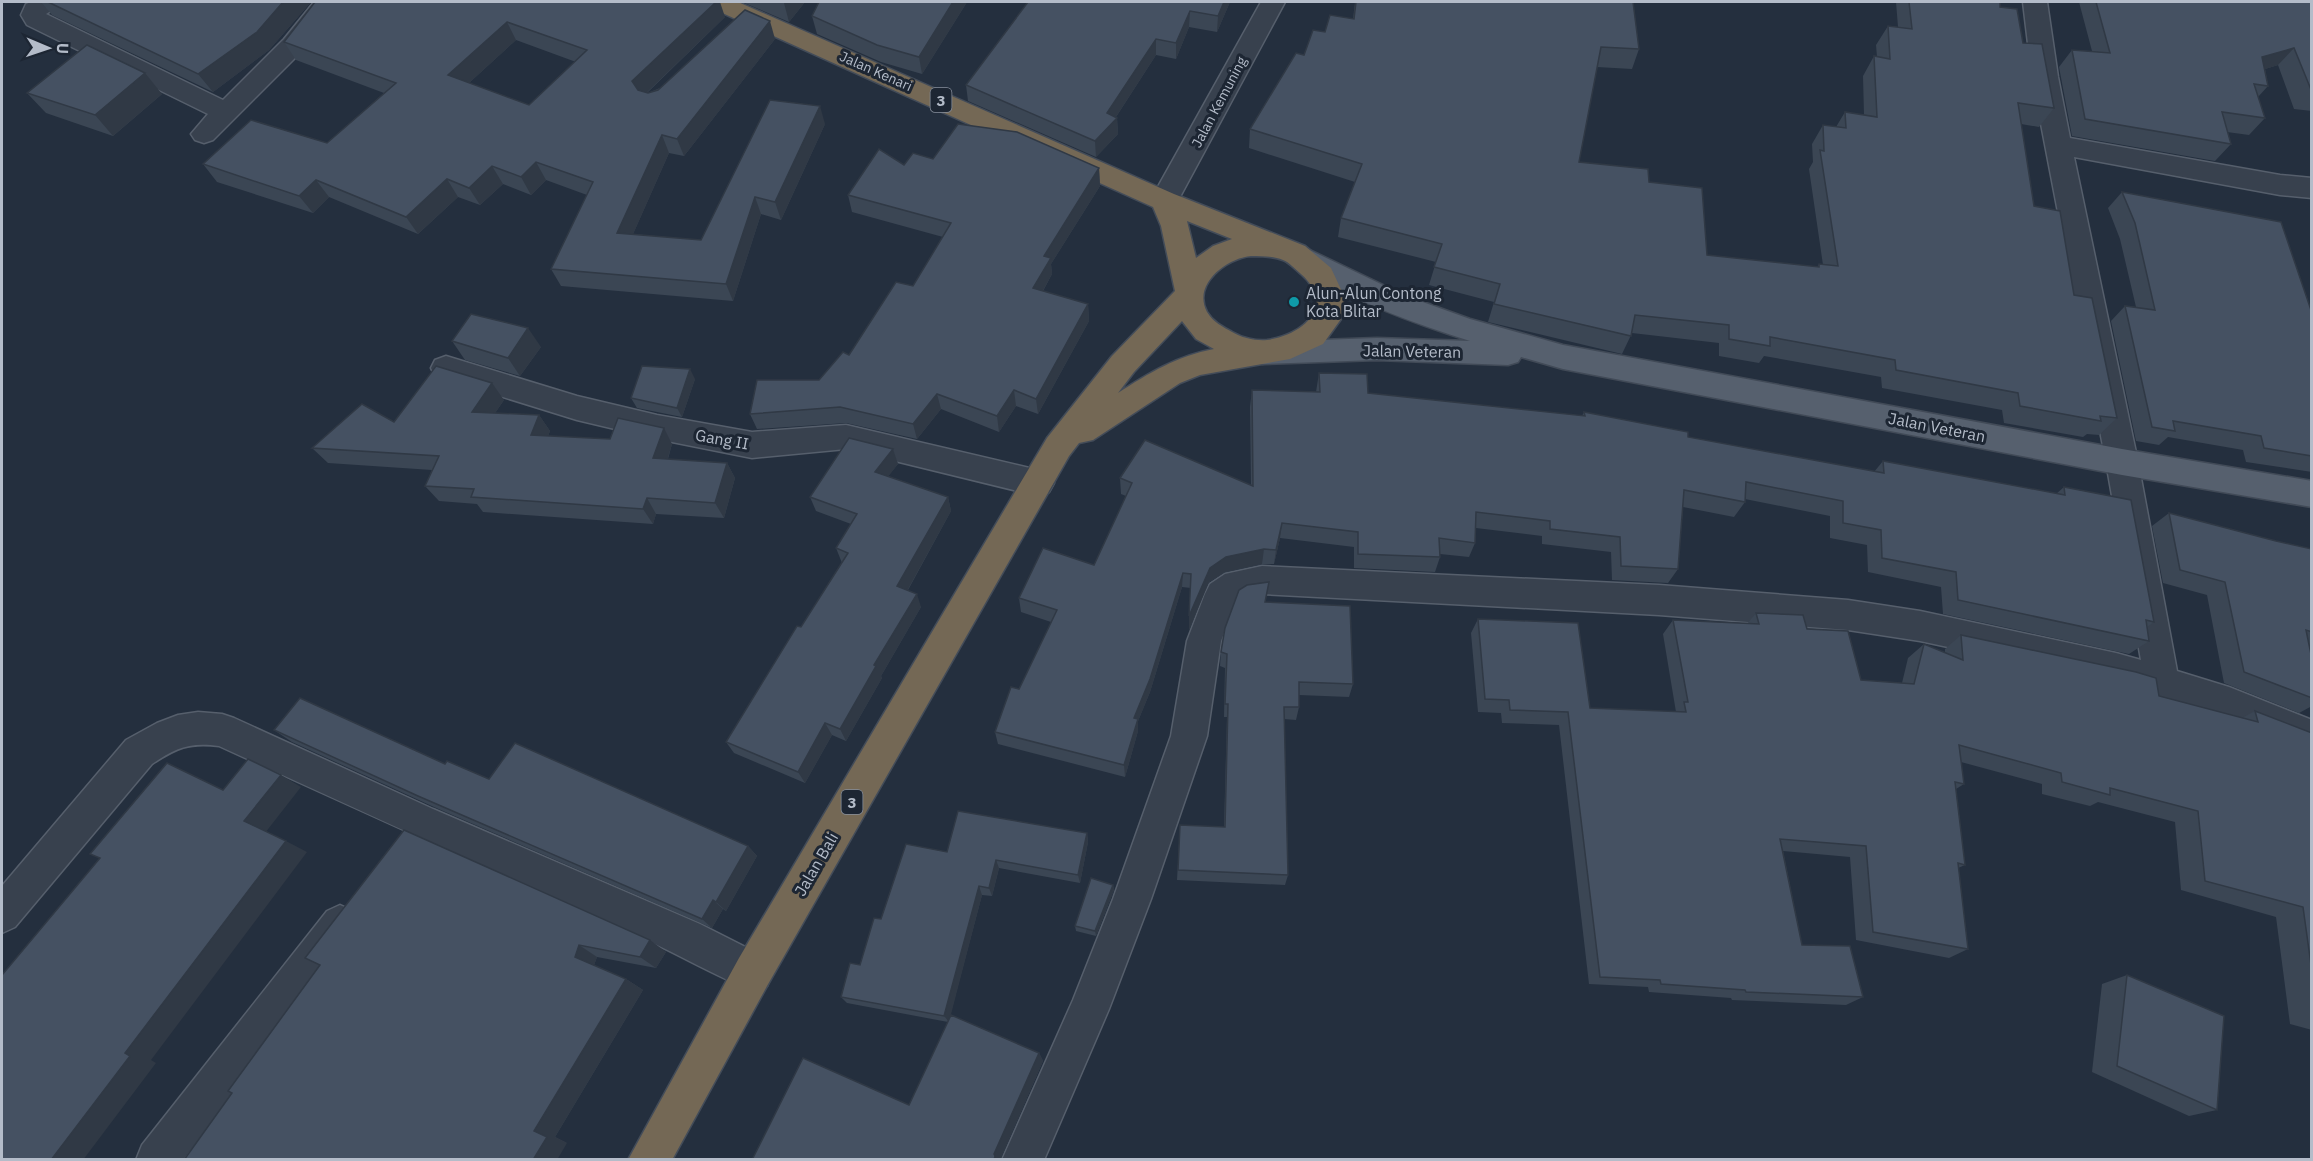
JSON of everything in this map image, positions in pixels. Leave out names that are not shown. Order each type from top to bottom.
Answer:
[{"type":"highway","name":"Jalan Kenari","points":[[718,2],[739,21],[1164,201]]},
{"type":"highway","name":"3","points":[[1058,447],[1169,375],[1196,364],[1284,351],[1305,342],[1320,330],[1330,313],[1331,296],[1325,279],[1313,265],[1295,253],[1164,201]]},
{"type":"highway","name":"3","points":[[1164,201],[1175,226],[1192,311],[1202,327],[1218,340],[1238,349],[1261,353]]},
{"type":"highway","name":"3","points":[[1058,447],[1123,364],[1190,294],[1194,278],[1204,265],[1218,255],[1236,248],[1256,246],[1295,253]]},
{"type":"highway","name":"Jalan Bali","points":[[649,1160],[753,972],[1058,447]]},
{"type":"main road","name":"Jalan Veteran","points":[[1295,253],[1371,293],[1399,304],[1481,334],[1563,357],[2122,462],[2312,494]]},
{"type":"main road","name":"Jalan Veteran","points":[[1261,353],[1377,349],[1563,357]]},
{"type":"street","points":[[48,2],[35,10],[33,15],[36,19],[226,112]]},
{"type":"street","points":[[204,134],[293,45],[326,2]]},
{"type":"street","name":"Jalan Kemuning","points":[[1164,201],[1273,2]]},
{"type":"street","points":[[2035,2],[2045,77],[2122,462],[2162,682]]},
{"type":"street","points":[[2059,145],[2312,188]]},
{"type":"street","name":"Gang II","points":[[446,368],[577,408],[657,428],[752,446],[846,437],[1038,483]]},
{"type":"street","points":[[1023,1160],[1089,1008],[1132,899],[1189,736],[1204,640],[1222,594],[1237,584],[1262,580],[1659,600],[1848,615],[1920,626],[2116,668],[2229,703],[2312,737]]},
{"type":"street","points":[[2,914],[139,752],[169,733],[198,726],[222,730],[409,835],[686,938],[753,972]]},
{"type":"street","points":[[157,1160],[362,897]]},
{"type":"building","points":[[48,2],[283,2],[257,32],[198,74]]},
{"type":"building","points":[[315,2],[716,2],[632,81],[638,90],[648,93],[658,90],[745,10],[770,21],[677,139],[662,135],[617,233],[701,240],[770,100],[820,106],[775,202],[755,197],[726,284],[551,269],[593,182],[536,162],[521,177],[492,166],[469,188],[447,179],[406,217],[316,180],[299,196],[203,164],[251,120],[327,143],[396,83],[284,42]],"holes":[[[507,22],[587,50],[529,105],[448,75]]]},
{"type":"building","points":[[819,2],[953,2],[919,57],[877,45],[812,16]]},
{"type":"building","points":[[1028,2],[1224,2],[1218,16],[1190,11],[1176,43],[1156,39],[1107,113],[1117,118],[1095,141],[966,85]]},
{"type":"building","points":[[1356,2],[1633,2],[1639,49],[1601,47],[1579,162],[1648,169],[1649,182],[1702,188],[1707,255],[1819,267],[1819,264],[1838,266],[1820,150],[1824,151],[1823,125],[1846,128],[1845,112],[1877,117],[1874,56],[1890,59],[1888,26],[1912,29],[1909,2],[2000,2],[2000,7],[2017,9],[2023,43],[2042,44],[2054,108],[2018,103],[2034,206],[2060,211],[2074,295],[2092,298],[2117,418],[2100,416],[2101,421],[2020,406],[2018,393],[1896,370],[1895,360],[1770,337],[1770,346],[1729,339],[1729,325],[1635,315],[1631,336],[1494,304],[1500,284],[1434,267],[1442,244],[1341,218],[1362,164],[1250,129],[1296,53],[1304,55],[1313,30],[1325,32],[1330,15],[1354,19]]},
{"type":"building","points":[[2096,2],[2312,2],[2312,92],[2294,48],[2262,57],[2268,86],[2254,84],[2265,118],[2222,112],[2231,144],[2085,119],[2072,50],[2110,53]]},
{"type":"building","points":[[87,45],[145,73],[95,115],[27,93]]},
{"type":"building","points":[[958,124],[1017,132],[1099,168],[1044,256],[1051,258],[1033,288],[1088,304],[1036,399],[1014,390],[997,416],[937,394],[913,424],[840,407],[750,414],[757,380],[819,380],[843,352],[849,355],[896,282],[913,286],[951,223],[848,195],[879,149],[904,165],[913,153],[933,159]]},
{"type":"building","points":[[2122,192],[2281,222],[2312,313],[2312,456],[2264,448],[2261,436],[2173,421],[2175,431],[2152,427],[2125,306],[2155,310],[2135,223]]},
{"type":"building","points":[[471,314],[528,328],[508,358],[452,341]]},
{"type":"building","points":[[436,366],[492,383],[472,412],[539,415],[531,435],[610,439],[618,418],[664,428],[653,458],[727,463],[715,503],[647,498],[643,509],[471,497],[474,489],[425,486],[439,456],[312,448],[362,404],[394,422]]},
{"type":"building","points":[[642,366],[690,369],[677,408],[631,398]]},
{"type":"building","points":[[1319,373],[1367,374],[1368,393],[1585,416],[1584,412],[1688,432],[1688,437],[1884,473],[1883,461],[2065,495],[2064,487],[2131,500],[2154,622],[2146,620],[2149,641],[1958,600],[1956,572],[1882,558],[1881,530],[1843,523],[1843,501],[1746,482],[1745,502],[1684,490],[1678,569],[1621,566],[1620,537],[1550,529],[1550,521],[1476,512],[1475,543],[1439,538],[1440,557],[1358,554],[1358,532],[1282,523],[1276,550],[1264,549],[1226,557],[1210,568],[1189,616],[1191,574],[1183,573],[1150,679],[1134,718],[1138,719],[1124,765],[995,732],[1011,687],[1019,689],[1057,610],[1019,598],[1043,548],[1094,565],[1132,483],[1120,478],[1145,440],[1253,486],[1252,390],[1320,392]]},
{"type":"building","points":[[849,438],[893,449],[875,472],[948,497],[897,586],[917,594],[874,665],[876,666],[840,729],[825,723],[798,772],[726,742],[797,626],[801,627],[848,553],[836,548],[857,514],[810,497]]},
{"type":"building","points":[[2169,513],[2312,549],[2312,632],[2306,630],[2312,659],[2312,698],[2244,672],[2225,582],[2180,570]]},
{"type":"building","points":[[1269,582],[1265,602],[1350,606],[1353,684],[1299,682],[1299,707],[1284,707],[1288,875],[1178,870],[1180,825],[1225,827],[1227,654],[1221,652],[1225,628],[1239,590],[1247,585]]},
{"type":"building","points":[[1756,613],[1803,615],[1807,629],[1848,631],[1861,680],[1914,684],[1924,644],[1963,660],[1961,635],[2136,672],[2156,678],[2159,696],[2258,722],[2255,711],[2312,733],[2312,972],[2303,907],[2205,881],[2198,811],[2110,788],[2110,795],[2062,782],[2061,773],[1959,745],[1964,784],[1955,782],[1965,865],[1958,863],[1968,949],[1873,932],[1866,846],[1780,839],[1802,945],[1850,946],[1863,997],[1746,992],[1745,990],[1661,984],[1660,980],[1600,977],[1568,712],[1510,710],[1509,700],[1485,699],[1478,619],[1578,623],[1590,708],[1686,712],[1684,702],[1688,702],[1673,620],[1759,624]]},
{"type":"building","points":[[300,698],[445,764],[447,761],[489,779],[515,743],[748,846],[716,902],[713,900],[702,919],[418,796],[274,730]]},
{"type":"building","points":[[248,759],[281,775],[244,821],[286,841],[125,1053],[130,1056],[51,1160],[2,1160],[2,975],[100,858],[90,854],[167,763],[223,790]]},
{"type":"building","points":[[958,811],[1087,833],[1078,875],[996,860],[989,888],[979,886],[944,1016],[841,997],[850,963],[860,965],[874,918],[881,919],[906,844],[947,852]]},
{"type":"building","points":[[404,830],[650,940],[640,957],[579,945],[575,957],[626,979],[534,1131],[547,1137],[533,1160],[184,1160],[232,1093],[228,1091],[320,965],[305,958]]},
{"type":"building","points":[[1091,878],[1113,885],[1095,931],[1075,926]]},
{"type":"building","points":[[2127,975],[2224,1016],[2217,1110],[2117,1066]]},
{"type":"building","points":[[951,1015],[1039,1053],[994,1154],[994,1160],[752,1160],[803,1058],[909,1105]]},
{"type":"place","name":"Alun-Alun Contong Kota Blitar","points":[[1294,302]]}]
